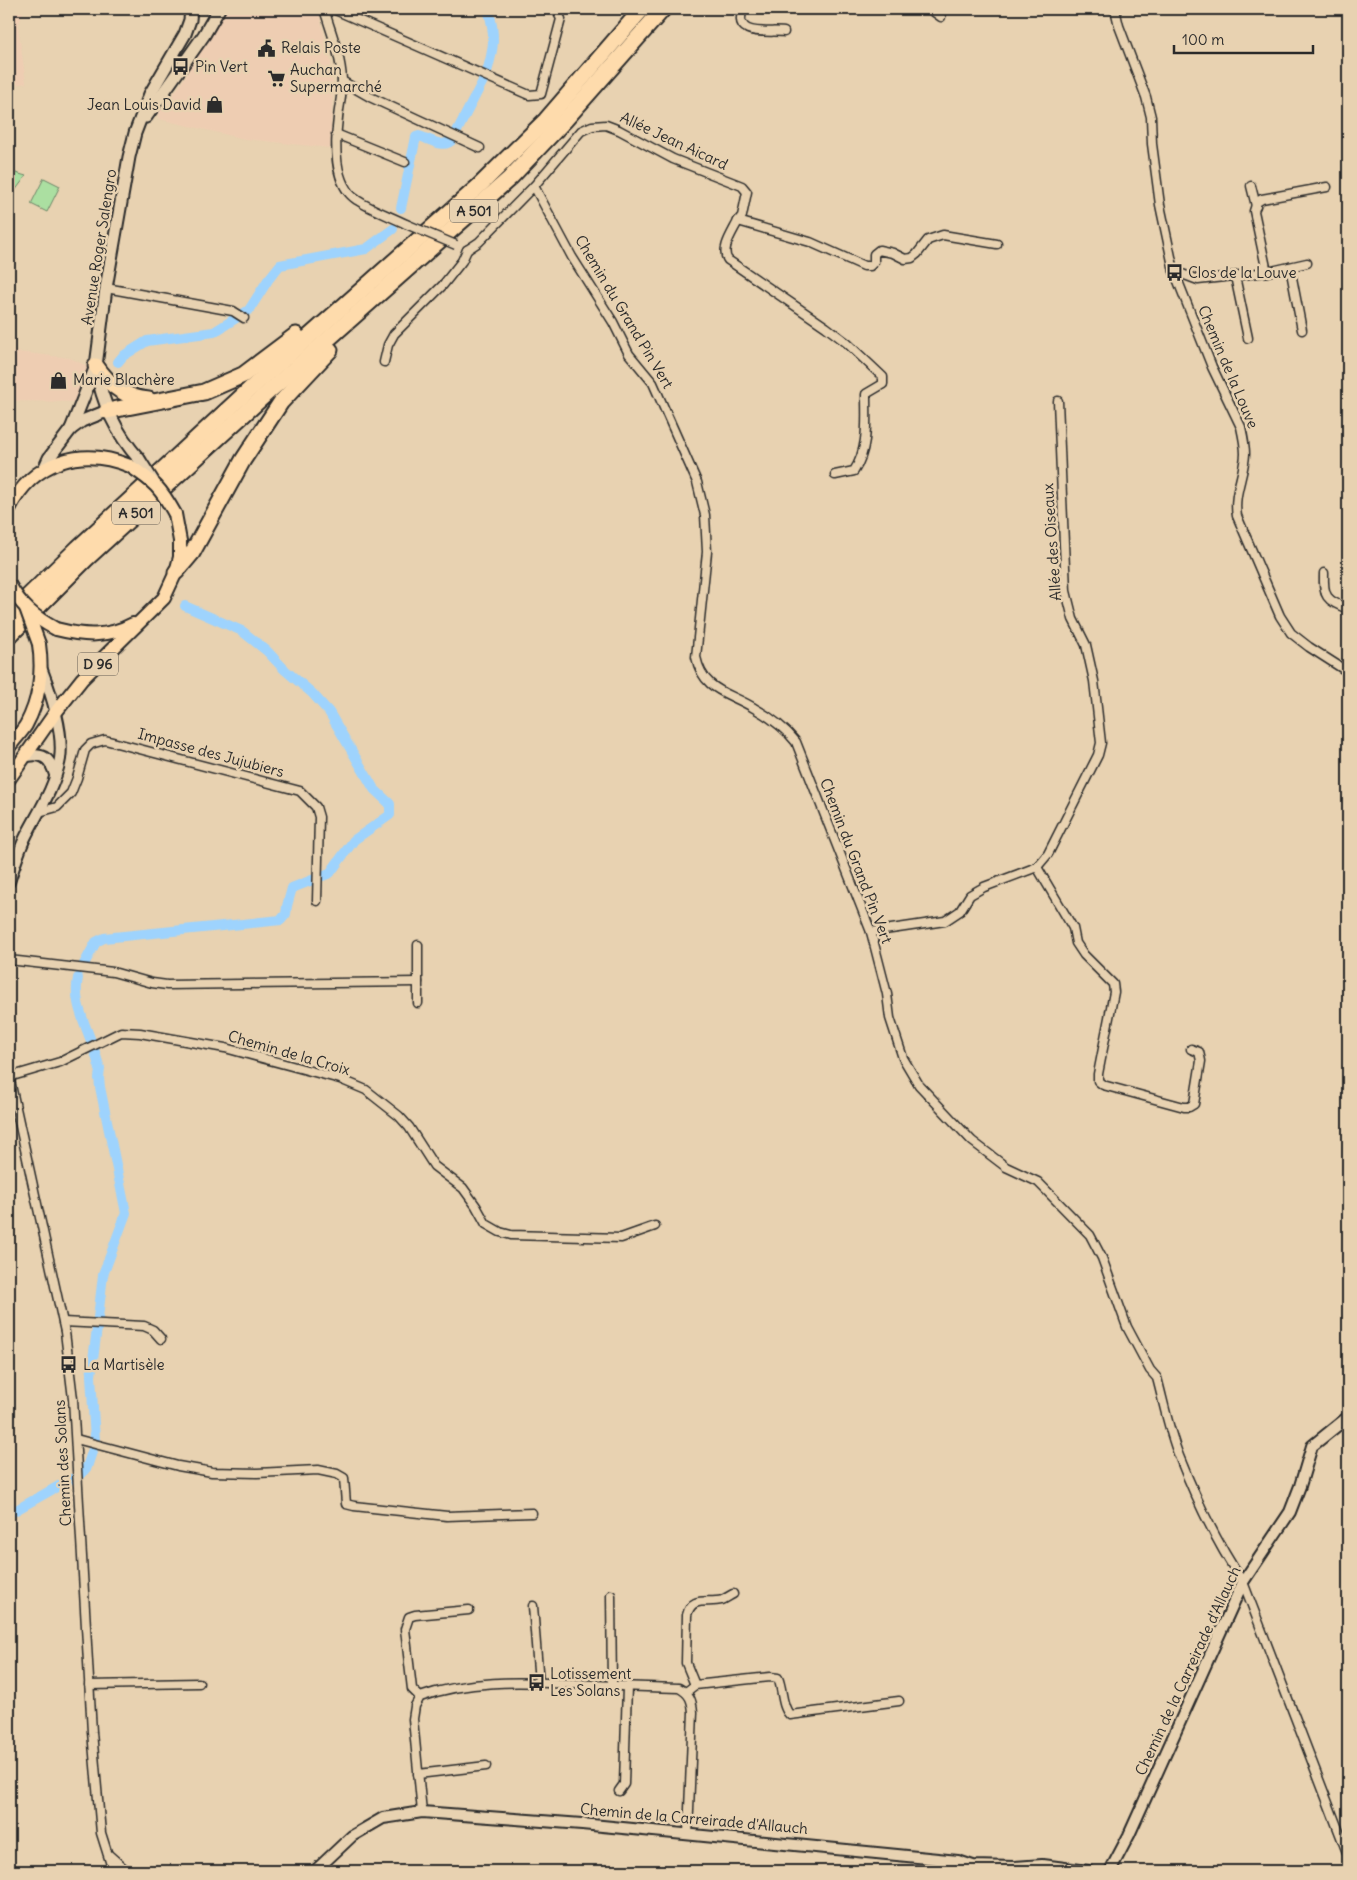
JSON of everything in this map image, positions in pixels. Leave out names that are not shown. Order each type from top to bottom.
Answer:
[{"type":"highway","name":"A 501","points":[[9,615],[78,548],[243,396],[480,186],[546,120],[642,9]]},
{"type":"highway","name":"A 501","points":[[9,636],[122,526],[266,394],[510,178],[565,120],[663,9]]},
{"type":"highway","points":[[106,411],[204,392],[243,375],[283,346],[344,294],[442,219]]},
{"type":"highway","points":[[176,572],[192,553],[243,460],[281,402],[410,268]]},
{"type":"highway","points":[[96,366],[104,377],[124,394],[138,399],[163,400]]},
{"type":"main road","name":"Avenue Roger Salengro","points":[[96,366],[106,288],[135,132],[150,94],[185,34],[192,9]]},
{"type":"main road","name":"Avenue Roger Salengro","points":[[135,132],[204,35],[219,9]]},
{"type":"main road","points":[[9,584],[26,608],[40,620],[56,629],[79,635],[102,635],[124,629],[144,618],[164,598],[176,572],[180,557],[180,541],[175,514],[165,495],[134,462],[106,411],[99,389],[96,366]]},
{"type":"main road","points":[[72,429],[96,366]]},
{"type":"main road","points":[[44,469],[72,429],[82,421],[106,411]]},
{"type":"main road","points":[[9,509],[15,496],[28,481],[44,469],[66,460],[89,456],[134,462]]},
{"type":"main road","points":[[11,743],[25,726],[40,687],[39,644],[26,608]]},
{"type":"main road","name":"D 96","points":[[9,780],[16,766],[82,680],[144,618]]},
{"type":"street","points":[[324,9],[338,53],[342,81],[336,134],[338,165],[348,191],[356,200],[467,250]]},
{"type":"street","points":[[333,9],[529,95],[541,94],[561,19],[559,15]]},
{"type":"street","points":[[743,9],[740,17],[742,24],[748,29],[759,32],[784,32]]},
{"type":"street","points":[[930,9],[941,17]]},
{"type":"street","name":"Chemin de la Louve","points":[[1115,9],[1119,26],[1146,97],[1151,117],[1152,144],[1160,205],[1174,271],[1212,367],[1241,427],[1245,455],[1235,504],[1237,516],[1280,616],[1291,633],[1348,672]]},
{"type":"street","points":[[342,81],[370,98],[480,148]]},
{"type":"street","name":"Allée Jean Aicard","points":[[384,362],[388,345],[394,334],[442,285],[462,260],[467,250],[479,242],[534,186],[582,131],[592,126],[606,125],[633,136],[673,159],[745,188],[746,196],[742,216],[738,221]]},
{"type":"street","points":[[336,134],[405,162]]},
{"type":"street","name":"Chemin du Grand Pin Vert","points":[[534,186],[572,257],[613,322],[630,354],[653,382],[697,482],[705,515],[707,552],[696,657],[699,671],[713,688],[754,708],[787,731],[796,742],[871,932],[887,994],[892,1026],[902,1058],[919,1085],[972,1142],[1006,1167],[1038,1182],[1090,1235],[1102,1258],[1127,1327],[1150,1370],[1157,1378],[1179,1455],[1211,1526],[1233,1568],[1243,1582],[1348,1855]]},
{"type":"street","points":[[1251,186],[1256,206]]},
{"type":"street","points":[[1267,272],[1254,211],[1258,202],[1262,199],[1327,187]]},
{"type":"street","points":[[835,475],[854,471],[860,461],[866,434],[866,394],[882,384],[883,377],[840,338],[728,260],[725,256],[725,250],[738,221],[810,242],[864,266],[870,266],[874,262],[874,254],[879,250],[893,253],[905,259],[912,258],[928,240],[943,234],[997,244]]},
{"type":"street","points":[[1174,271],[1198,280],[1267,272],[1307,263]]},
{"type":"street","points":[[1290,267],[1302,330]]},
{"type":"street","points":[[1235,276],[1248,338]]},
{"type":"street","points":[[106,288],[241,316]]},
{"type":"street","name":"Allée des Oiseaux","points":[[1037,867],[1048,854],[1098,755],[1101,743],[1094,681],[1086,645],[1073,619],[1066,591],[1058,401]]},
{"type":"street","points":[[1324,573],[1323,590],[1331,602],[1348,609]]},
{"type":"street","points":[[9,882],[25,838],[40,812],[56,776],[60,758],[60,738],[55,713],[48,684],[41,669]]},
{"type":"street","name":"Impasse des Jujubiers","points":[[40,812],[57,806],[71,793],[78,778],[84,750],[91,744],[105,740],[115,741],[300,791],[316,807],[319,817],[317,901]]},
{"type":"street","points":[[16,766],[32,755],[45,757],[52,764],[56,776]]},
{"type":"street","points":[[871,932],[945,921],[960,911],[970,895],[984,887],[1037,867],[1073,928],[1076,943],[1084,955],[1112,984],[1114,992],[1098,1081],[1103,1085],[1189,1107],[1194,1104],[1201,1062],[1200,1052],[1191,1049]]},
{"type":"street","points":[[418,945],[418,1003]]},
{"type":"street","points":[[9,960],[114,972],[152,983],[167,985],[418,982]]},
{"type":"street","name":"Chemin de la Croix","points":[[9,1077],[60,1062],[120,1032],[140,1033],[225,1048],[340,1079],[366,1090],[409,1126],[434,1166],[463,1188],[486,1224],[500,1232],[511,1235],[621,1238],[655,1226]]},
{"type":"street","name":"Chemin des Solans","points":[[9,1077],[63,1322],[76,1439],[89,1685],[101,1833],[113,1871]]},
{"type":"street","points":[[63,1322],[144,1326],[153,1330],[161,1338]]},
{"type":"street","name":"Chemin de la Carreirade d'Allauch","points":[[1110,1871],[1130,1835],[1243,1582],[1290,1512],[1312,1446],[1348,1416]]},
{"type":"street","points":[[76,1439],[170,1464],[212,1472],[257,1473],[318,1470],[337,1474],[344,1478],[346,1504],[354,1506],[447,1516],[532,1513]]},
{"type":"street","points":[[695,1685],[686,1663],[687,1615],[689,1608],[695,1603],[721,1600],[733,1594]]},
{"type":"street","points":[[611,1595],[612,1686]]},
{"type":"street","points":[[532,1606],[539,1683]]},
{"type":"street","points":[[420,1697],[412,1689],[405,1629],[409,1617],[469,1610]]},
{"type":"street","points":[[686,1692],[695,1685],[770,1677],[778,1678],[786,1711],[790,1715],[899,1701]]},
{"type":"street","points":[[422,1812],[413,1719],[415,1706],[420,1697],[432,1692],[497,1682],[679,1688],[692,1699],[693,1712],[688,1834]]},
{"type":"street","points":[[89,1685],[199,1683]]},
{"type":"street","points":[[619,1791],[624,1784],[627,1686]]},
{"type":"street","points":[[418,1774],[486,1766]]},
{"type":"street","name":"Chemin de la Carreirade d'Allauch","points":[[315,1871],[352,1836],[383,1818],[422,1812],[688,1834],[958,1861],[973,1866],[1016,1867],[1042,1864],[1088,1871]]},
{"type":"street","points":[[107,1854],[127,1871]]},
{"type":"shaded area","points":[[9,9],[24,9],[18,26],[26,83],[9,86]]},
{"type":"shaded area","points":[[225,9],[318,9],[331,63],[333,87],[330,148],[245,139],[159,119],[157,114],[181,84],[195,58],[206,46]]},
{"type":"shaded area","points":[[9,351],[70,358],[87,366],[78,402],[9,401]]},
{"type":"green space","points":[[9,171],[26,176],[9,199]]},
{"type":"green space","points":[[44,178],[60,186],[47,212],[31,204]]},
{"type":"waterway","points":[[486,75],[493,42],[488,9]]},
{"type":"waterway","points":[[456,133],[484,79]]},
{"type":"waterway","points":[[401,208],[416,137],[419,136],[441,144],[445,144],[453,139]]},
{"type":"waterway","points":[[118,362],[123,356],[147,341],[214,332],[249,310],[280,265],[366,249],[393,229]]},
{"type":"waterway","points":[[84,964],[96,942],[104,938],[281,920],[286,914],[292,888],[330,873],[354,840],[390,815],[390,804],[374,789],[329,712],[312,693],[285,670],[267,651],[242,631],[185,606]]},
{"type":"waterway","points":[[78,978],[78,1003],[91,1041]]},
{"type":"waterway","points":[[94,1049],[100,1069],[100,1087],[126,1213],[103,1275],[98,1318]]},
{"type":"waterway","points":[[95,1440],[91,1376],[97,1328]]},
{"type":"waterway","points":[[81,1474],[87,1467],[93,1449]]},
{"type":"waterway","points":[[9,1514],[71,1479]]},
{"type":"place","name":"Relais Poste","points":[[267,48]]},
{"type":"place","name":"Pin Vert","points":[[181,67]]},
{"type":"place","name":"Auchan Supermarché","points":[[276,79]]},
{"type":"place","name":"Jean Louis David","points":[[215,105]]},
{"type":"place","name":"Clos de la Louve","points":[[1174,273]]},
{"type":"place","name":"Marie Blachère","points":[[59,380]]},
{"type":"place","name":"La Martisèle","points":[[69,1365]]},
{"type":"place","name":"Lotissement Les Solans","points":[[536,1683]]}]
